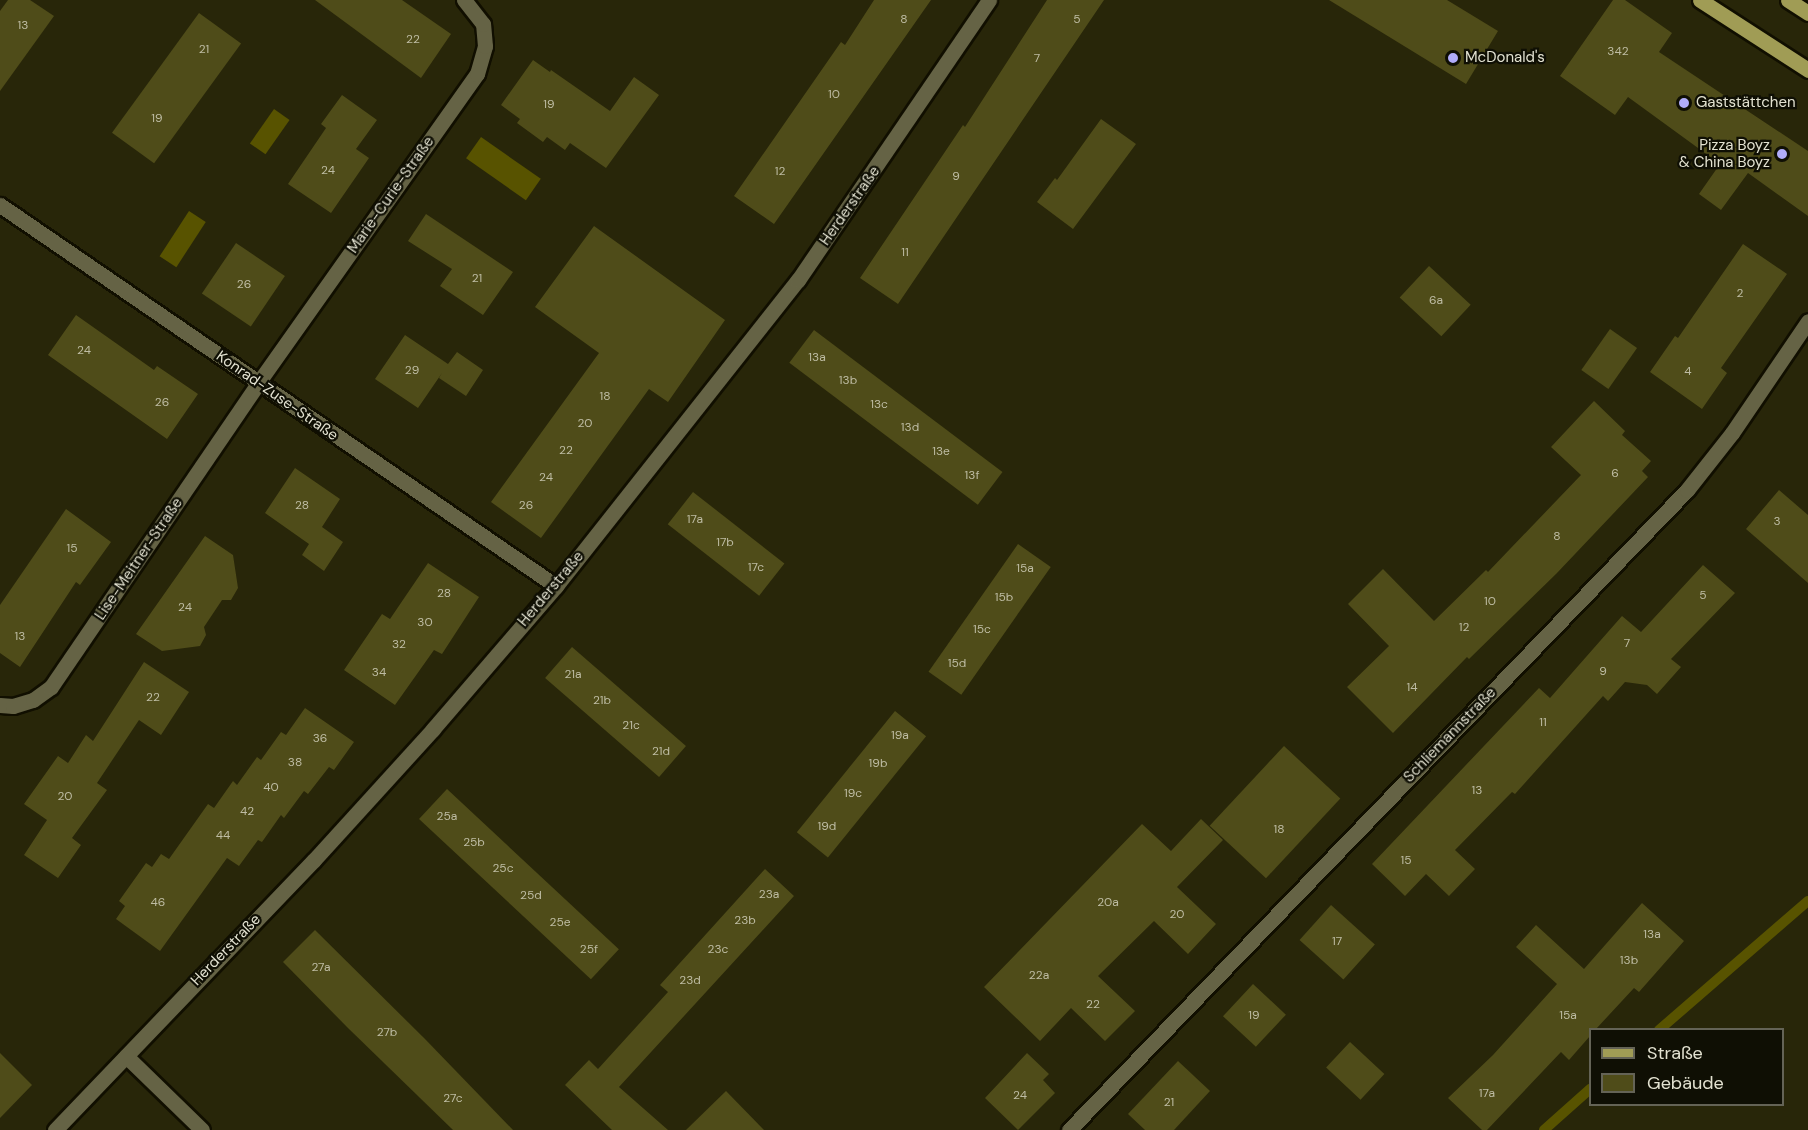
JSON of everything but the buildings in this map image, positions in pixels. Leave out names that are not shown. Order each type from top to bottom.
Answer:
[{"type":"main road","points":[[1700,0],[1808,70]]},
{"type":"main road","points":[[1788,0],[1808,13]]},
{"type":"street","name":"Marie-Curie-Straße","points":[[258,383],[477,74],[485,46],[483,24],[464,0]]},
{"type":"street","name":"Herderstraße","points":[[55,1130],[369,799],[556,586],[798,280],[988,0]]},
{"type":"street","name":"Konrad-Zuse-Straße","points":[[0,205],[556,586]]},
{"type":"street","name":"Schliemannstraße","points":[[1069,1130],[1687,489],[1732,433],[1808,321]]},
{"type":"street","name":"Lise-Meitner-Straße","points":[[0,705],[13,706],[33,700],[51,687],[258,383]]},
{"type":"street","points":[[126,1056],[202,1130]]},
{"type":"shaded area","points":[[274,109],[290,120],[265,154],[250,143]]},
{"type":"shaded area","points":[[481,137],[541,179],[526,200],[466,158]]},
{"type":"shaded area","points":[[189,211],[206,222],[176,267],[160,256]]},
{"type":"waterway","points":[[1661,1028],[1808,901]]},
{"type":"waterway","points":[[1544,1130],[1589,1090]]},
{"type":"place","name":"McDonald's","points":[[1453,58]]},
{"type":"place","name":"Gaststättchen","points":[[1684,103]]},
{"type":"place","name":"Pizza Boyz & China Boyz","points":[[1782,154]]}]
